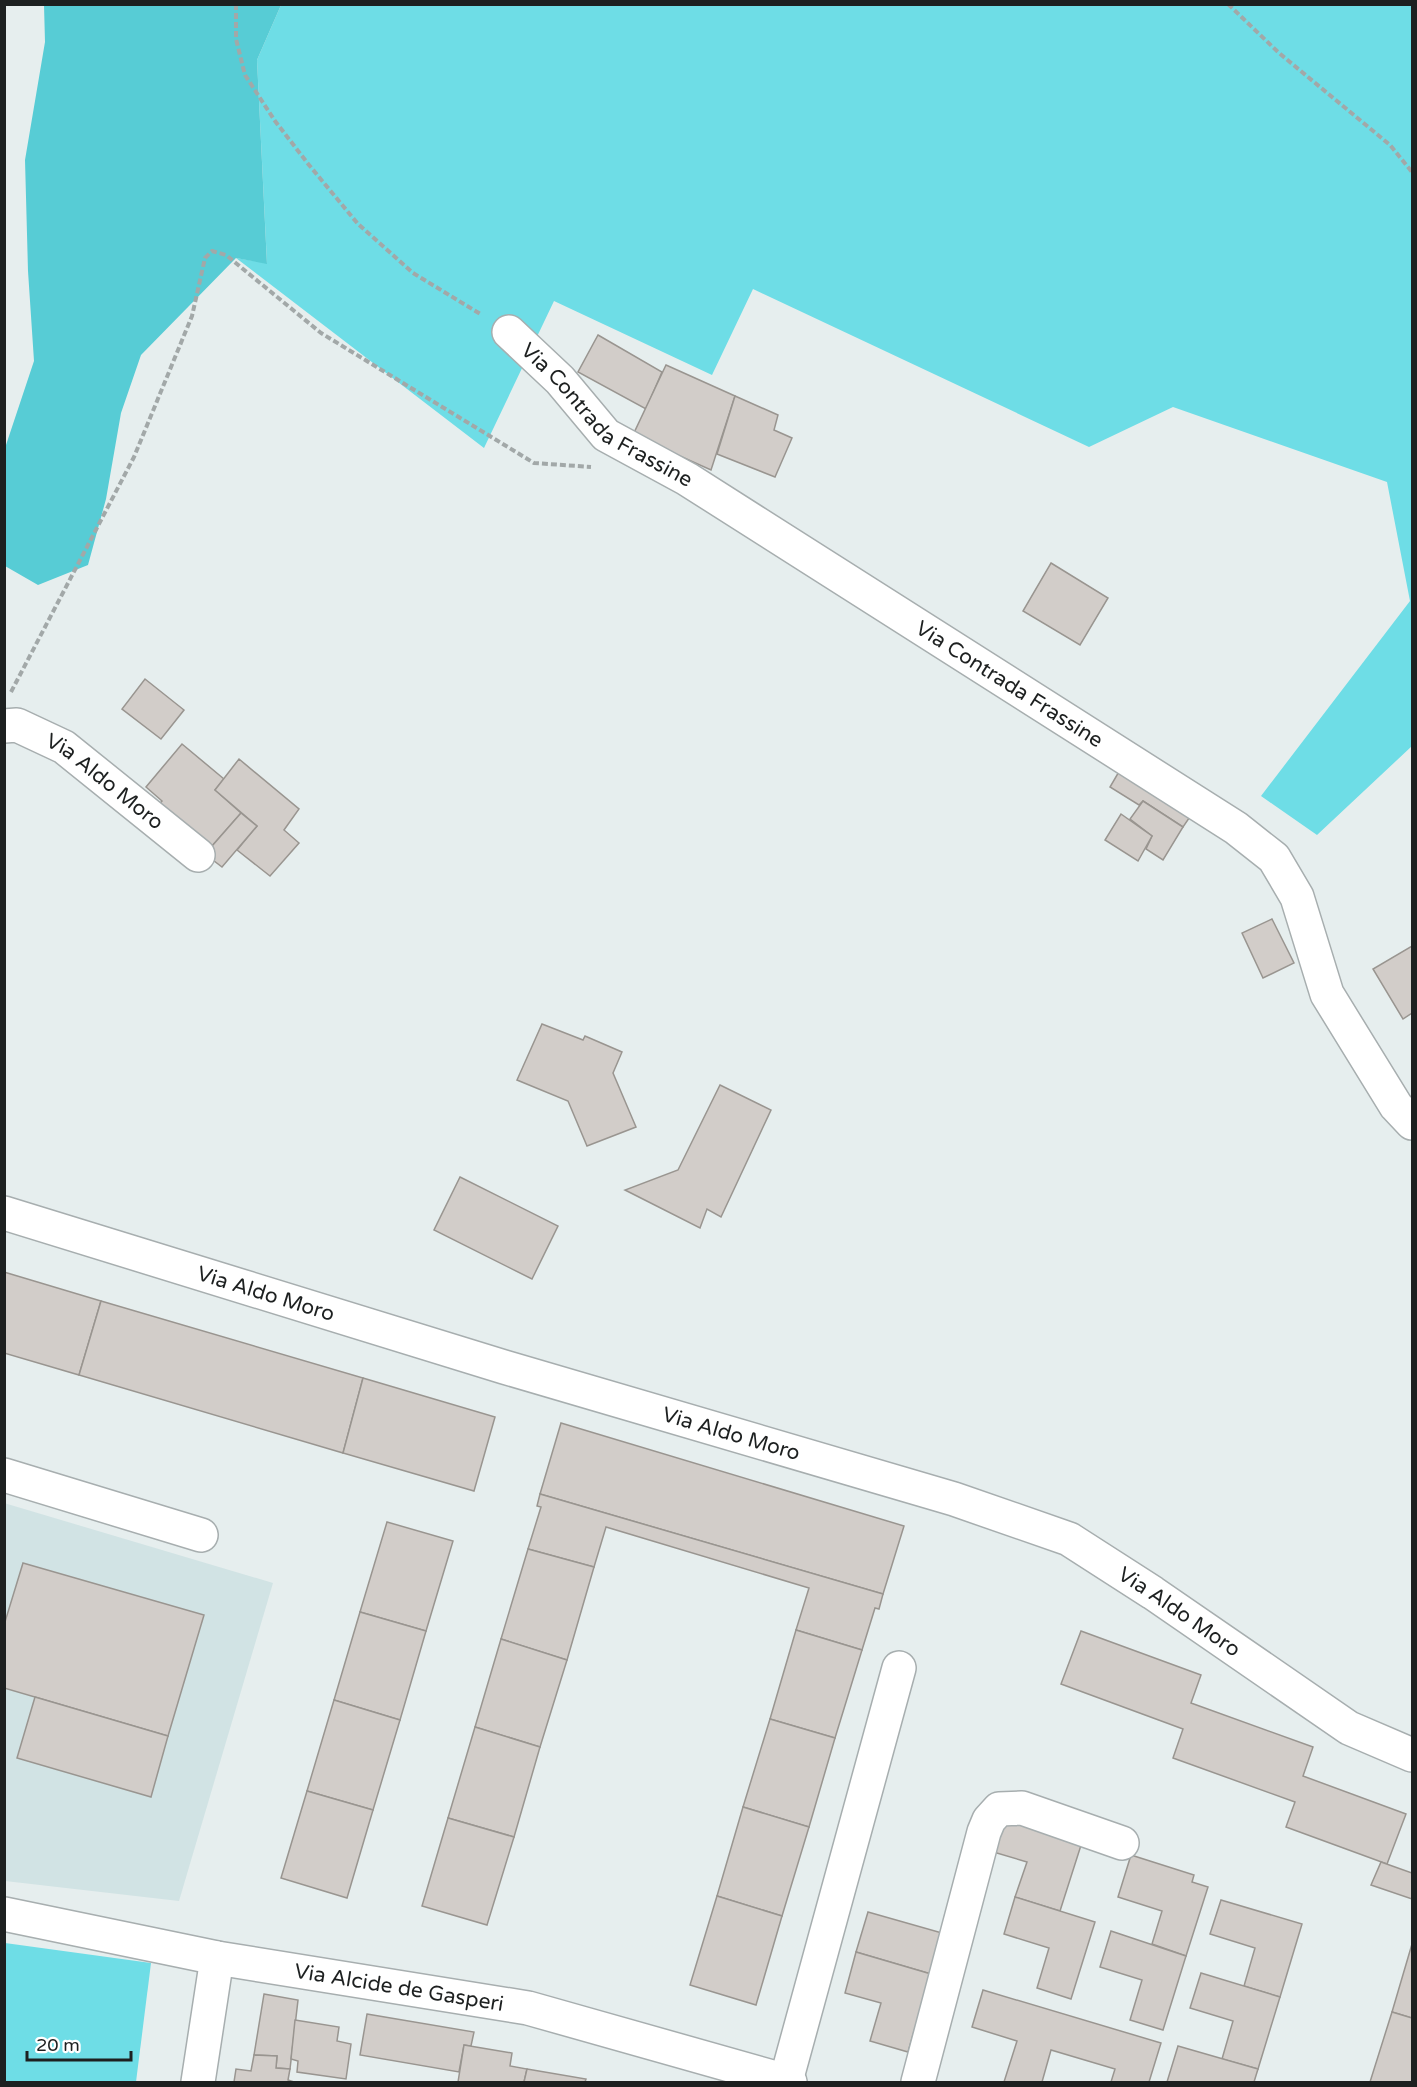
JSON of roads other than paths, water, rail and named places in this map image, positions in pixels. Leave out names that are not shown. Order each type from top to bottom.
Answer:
[{"type":"street","name":"Via Contrada Frassine","points":[[509,332],[560,380],[606,435],[687,479],[1236,828],[1274,858],[1297,897],[1327,994],[1396,1106],[1413,1123]]},
{"type":"street","name":"Via Aldo Moro","points":[[4,726],[17,724],[64,747],[198,855]]},
{"type":"street","name":"Via Aldo Moro","points":[[4,1213],[504,1367],[954,1499],[1069,1539],[1153,1593],[1349,1728],[1413,1755]]},
{"type":"street","points":[[4,1475],[201,1535]]},
{"type":"street","points":[[788,2082],[900,1668]]},
{"type":"street","points":[[918,2082],[989,1820],[999,1809],[1022,1808],[1122,1843]]},
{"type":"street","name":"Via Alcide de Gasperi","points":[[4,1914],[217,1958],[528,2008],[788,2082]]},
{"type":"street","points":[[198,2082],[217,1958]]}]
